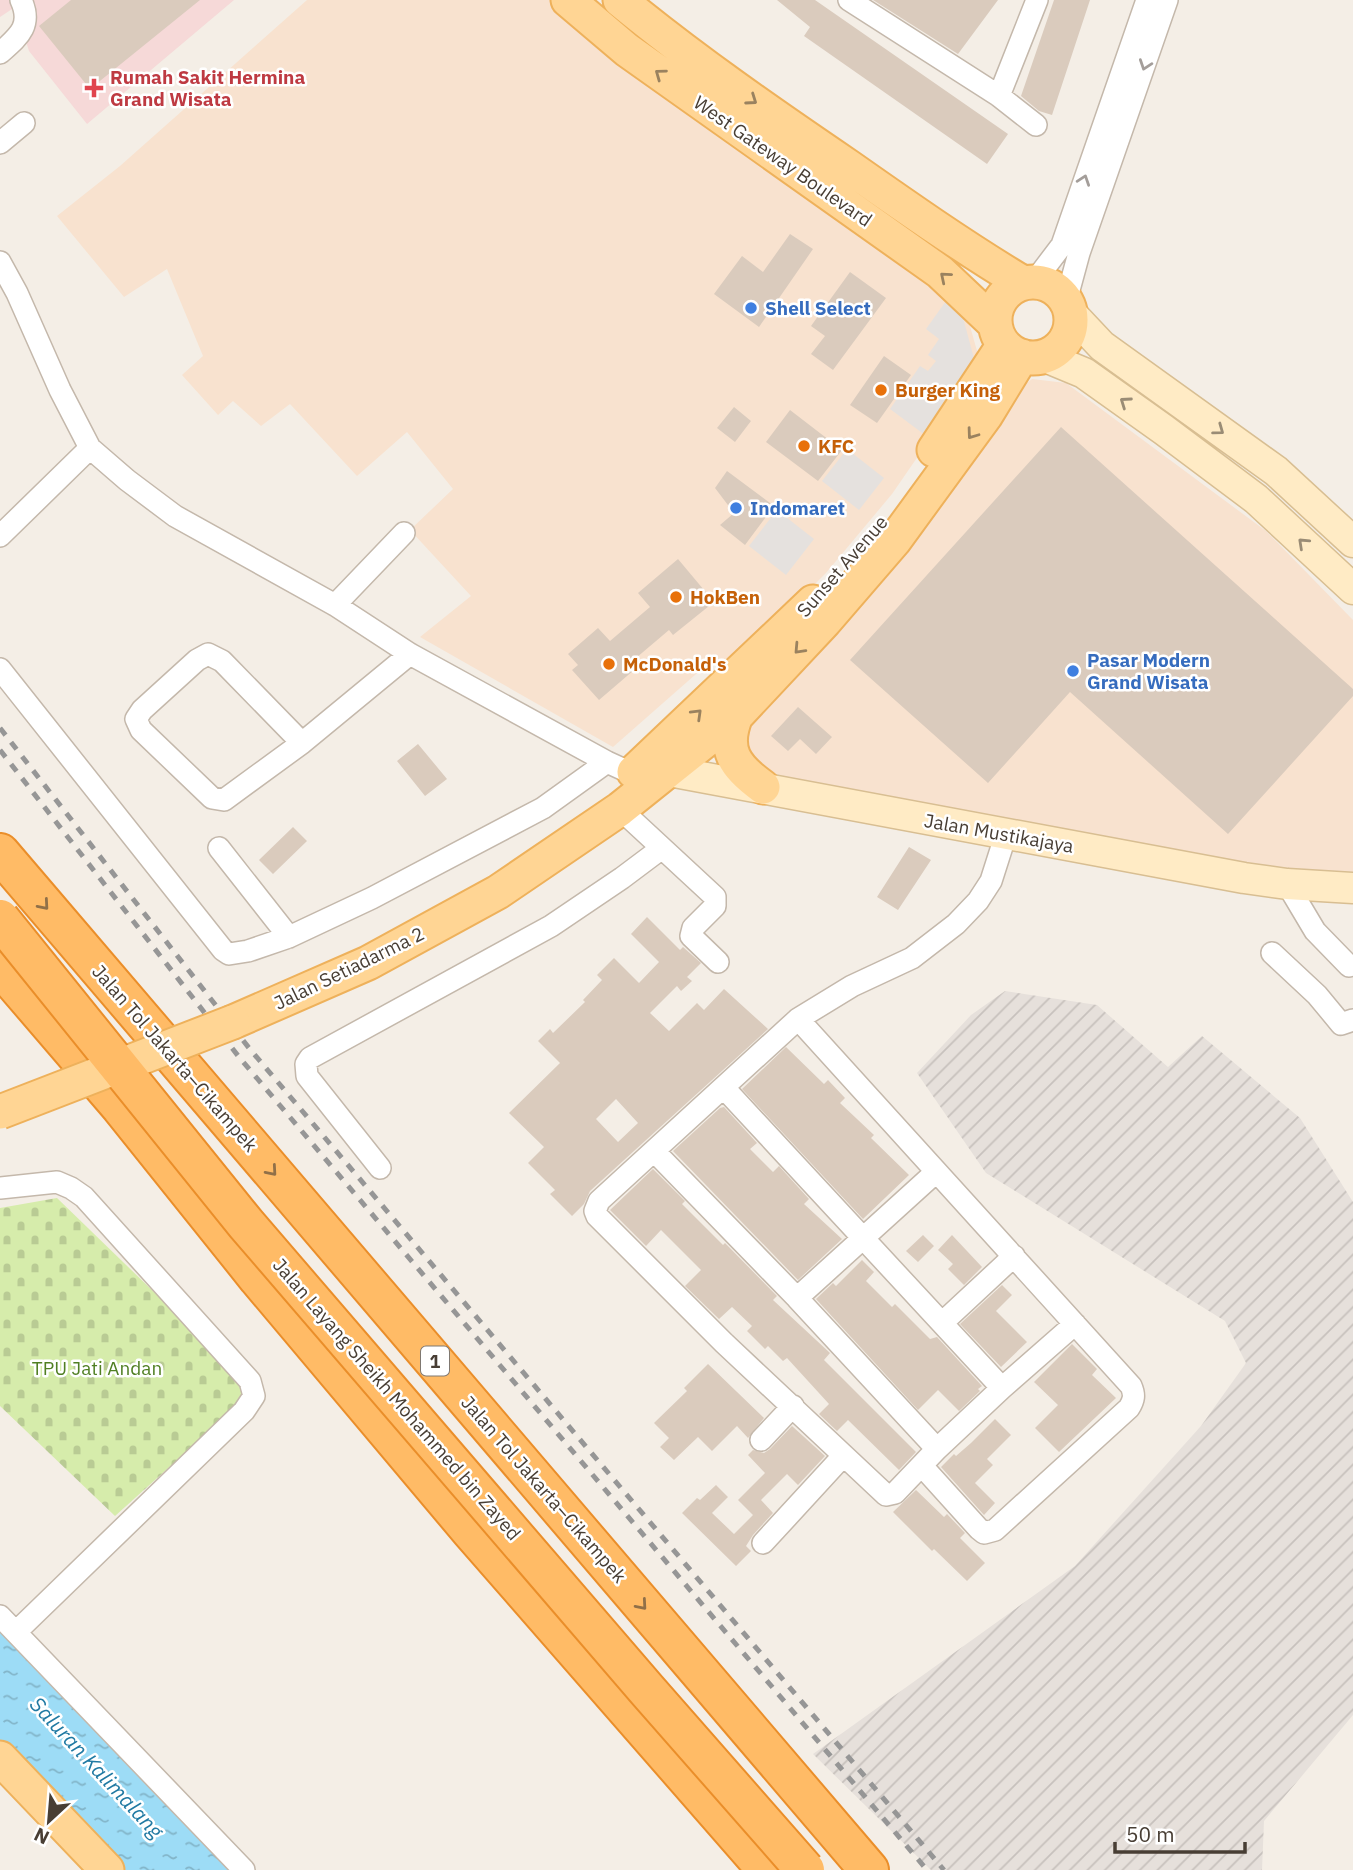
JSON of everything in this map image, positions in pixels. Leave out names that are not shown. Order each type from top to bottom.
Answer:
[{"type":"highway","name":"Jalan Tol Jakarta–Cikampek","points":[[0,853],[869,1870]]},
{"type":"highway","name":"Jalan Layang Sheikh Mohammed bin Zayed","points":[[0,919],[246,1223],[805,1870]]},
{"type":"highway","name":"Jalan Layang Sheikh Mohammed bin Zayed","points":[[0,949],[292,1306],[779,1870]]},
{"type":"highway","points":[[0,966],[121,1107],[258,1278],[471,1531],[767,1870]]},
{"type":"highway","points":[[742,1722],[888,1870]]},
{"type":"main road","name":"West Gateway Boulevard","points":[[568,0],[627,50],[981,258],[1028,282]]},
{"type":"main road","name":"West Gateway Boulevard","points":[[620,0],[705,67],[774,135],[940,272],[1016,345],[1084,373],[1256,499],[1353,590]]},
{"type":"main road","points":[[1068,307],[1071,323],[1068,335],[1061,345],[1016,345],[995,312],[1009,290],[1028,282],[1053,287],[1102,346],[1276,471],[1353,542]]},
{"type":"main road","name":"Sunset Avenue","points":[[642,770],[736,716],[825,621],[894,541],[986,415],[1016,345]]},
{"type":"main road","name":"Sunset Avenue","points":[[642,770],[809,606],[858,552],[1016,345]]},
{"type":"main road","points":[[1084,373],[1087,356],[1102,346]]},
{"type":"main road","points":[[1256,499],[1276,471]]},
{"type":"main road","points":[[736,716],[728,734],[733,756],[745,774],[763,787]]},
{"type":"main road","name":"Jalan Mustikajaya","points":[[642,770],[763,787],[1287,884],[1353,888]]},
{"type":"main road","name":"Jalan Setiadarma 2","points":[[0,1094],[232,1014],[368,963],[498,892],[620,809],[642,770]]},
{"type":"main road","name":"Jalan Setiadarma 2","points":[[0,1112],[232,1014],[441,906],[539,844],[642,770]]},
{"type":"main road","points":[[0,1758],[107,1870]]},
{"type":"street","points":[[0,53],[22,32],[26,10],[22,0]]},
{"type":"street","points":[[849,0],[999,96],[1036,125]]},
{"type":"street","points":[[999,96],[1037,0]]},
{"type":"street","points":[[1028,282],[1062,245],[1147,0]]},
{"type":"street","points":[[1068,307],[1079,253],[1167,0]]},
{"type":"street","points":[[0,143],[24,123]]},
{"type":"street","points":[[0,262],[90,448],[134,486],[175,516],[335,605],[410,654],[642,770]]},
{"type":"street","points":[[0,536],[90,448]]},
{"type":"street","points":[[335,605],[404,533]]},
{"type":"street","points":[[302,743],[222,661],[208,654],[197,660],[142,710],[136,719],[141,730],[200,788],[220,801],[229,798],[302,743],[410,654]]},
{"type":"street","points":[[0,669],[223,950],[229,954],[238,954],[289,937],[372,898],[543,808],[642,770]]},
{"type":"street","points":[[620,809],[715,897],[715,906],[693,928],[691,936],[718,962]]},
{"type":"street","points":[[1006,834],[991,881],[978,901],[956,924],[912,958],[852,986],[798,1019],[599,1201],[595,1211],[724,1343],[886,1495],[895,1493],[1002,1388],[1076,1324]]},
{"type":"street","points":[[219,848],[289,937]]},
{"type":"street","points":[[380,1168],[307,1076],[306,1064],[310,1058],[551,926],[662,848]]},
{"type":"street","points":[[1287,884],[1315,931],[1349,966]]},
{"type":"street","points":[[1272,953],[1317,995],[1340,1024],[1353,1020]]},
{"type":"street","points":[[798,1019],[1076,1324],[1131,1387],[1134,1394],[1129,1408],[995,1530],[989,1532],[979,1529],[922,1466]]},
{"type":"street","points":[[724,1088],[1002,1388]]},
{"type":"street","points":[[654,1152],[797,1298],[937,1450]]},
{"type":"street","points":[[797,1298],[936,1172]]},
{"type":"street","points":[[0,1188],[57,1182],[84,1197],[250,1381],[254,1396],[244,1411],[16,1632]]},
{"type":"street","points":[[942,1323],[1014,1256]]},
{"type":"street","points":[[761,1440],[793,1406]]},
{"type":"street","points":[[763,1543],[843,1456]]},
{"type":"street","points":[[0,1616],[244,1870]]},
{"type":"shaded area","name":"Rumah Sakit Hermina Grand Wisata","points":[[0,0],[234,0],[87,124],[29,51],[15,7],[0,17]]},
{"type":"shaded area","points":[[307,0],[553,0],[966,312],[981,365],[892,494],[826,573],[749,650],[704,667],[613,747],[420,637],[471,596],[410,530],[453,489],[407,432],[357,476],[290,404],[261,426],[233,401],[218,415],[182,375],[203,356],[167,269],[124,297],[57,216],[120,166]]},
{"type":"shaded area","points":[[946,301],[962,314],[975,362],[925,435],[890,409],[920,366],[928,371],[936,361],[928,355],[939,339],[926,329]]},
{"type":"shaded area","name":"Pasar Modern Grand Wisata","points":[[1032,379],[1066,383],[1266,531],[1353,620],[1353,874],[1300,873],[766,775],[744,741],[746,721],[1016,391]]},
{"type":"shaded area","points":[[847,449],[884,478],[859,510],[822,481]]},
{"type":"shaded area","points":[[777,510],[814,539],[786,575],[749,546]]},
{"type":"shaded area","points":[[1005,991],[1097,1005],[1168,1067],[1202,1036],[1300,1118],[1353,1202],[1353,1715],[1264,1821],[1262,1870],[931,1870],[813,1754],[1075,1566],[1201,1426],[1246,1363],[1225,1321],[986,1173],[917,1073],[971,1015]]},
{"type":"green space","name":"TPU Jati Andan","points":[[57,1198],[255,1390],[115,1516],[0,1406],[0,1208]]},
{"type":"water","name":"Saluran Kalimalang","points":[[0,1623],[233,1870],[120,1870],[0,1746]]},
{"type":"building","points":[[71,0],[200,0],[90,89],[39,26]]},
{"type":"building","points":[[777,0],[815,0],[1008,134],[987,164],[804,36],[810,27]]},
{"type":"building","points":[[873,0],[998,0],[958,54]]},
{"type":"building","points":[[1054,0],[1090,0],[1052,115],[1039,111],[1021,96]]},
{"type":"building","points":[[790,234],[813,249],[759,327],[714,294],[742,256],[763,272]]},
{"type":"building","points":[[850,272],[886,298],[833,370],[811,354],[825,336],[811,326]]},
{"type":"building","name":"Burger King","points":[[884,356],[911,375],[877,423],[850,405]]},
{"type":"building","points":[[734,407],[751,421],[735,442],[717,428]]},
{"type":"building","name":"KFC","points":[[790,410],[842,450],[818,481],[766,442]]},
{"type":"building","points":[[1061,427],[1353,689],[1353,696],[1228,834],[1070,692],[988,783],[850,660]]},
{"type":"building","name":"Indomaret","points":[[727,471],[774,506],[745,545],[720,525],[734,513],[715,488]]},
{"type":"building","points":[[678,559],[714,602],[673,635],[669,630],[636,658],[641,664],[599,700],[572,670],[578,665],[568,654],[598,628],[610,641],[650,607],[638,593]]},
{"type":"building","points":[[798,707],[832,737],[816,754],[800,739],[788,751],[771,736]]},
{"type":"building","points":[[418,744],[447,779],[425,796],[397,761]]},
{"type":"building","points":[[293,827],[307,841],[273,874],[259,860]]},
{"type":"building","points":[[909,847],[931,860],[898,910],[877,897]]},
{"type":"building","points":[[647,917],[680,950],[683,947],[701,963],[687,977],[692,981],[681,991],[677,986],[650,1013],[669,1031],[697,1003],[704,1010],[724,989],[768,1029],[590,1191],[584,1204],[572,1216],[550,1194],[555,1190],[528,1163],[544,1147],[509,1113],[560,1063],[538,1041],[550,1029],[553,1033],[585,1002],[583,1000],[602,980],[597,975],[614,958],[639,983],[659,962],[631,934]],"holes":[[[616,1099],[638,1123],[618,1142],[596,1119]]]},
{"type":"building","points":[[786,1047],[824,1084],[828,1080],[845,1098],[840,1103],[874,1135],[871,1138],[909,1175],[863,1219],[742,1089]]},
{"type":"building","points":[[724,1107],[757,1143],[750,1149],[773,1172],[779,1166],[809,1199],[804,1204],[842,1239],[798,1280],[673,1151]]},
{"type":"building","points":[[653,1169],[685,1201],[682,1204],[777,1296],[773,1300],[830,1353],[824,1360],[916,1452],[899,1470],[848,1420],[837,1431],[819,1414],[829,1404],[787,1358],[783,1361],[768,1346],[765,1349],[747,1331],[752,1326],[732,1307],[719,1319],[685,1286],[701,1270],[661,1230],[646,1246],[610,1210]]},
{"type":"building","points":[[923,1235],[934,1246],[918,1262],[906,1251]]},
{"type":"building","points":[[952,1235],[982,1267],[964,1285],[948,1269],[953,1264],[938,1250]]},
{"type":"building","points":[[862,1260],[874,1272],[866,1281],[892,1307],[895,1304],[930,1339],[937,1337],[982,1386],[959,1411],[938,1390],[918,1410],[816,1299],[833,1283],[836,1286]]},
{"type":"building","points":[[1002,1285],[1012,1295],[996,1311],[1027,1342],[1001,1367],[960,1324]]},
{"type":"building","points":[[1072,1344],[1097,1369],[1092,1375],[1116,1398],[1059,1452],[1035,1428],[1058,1405],[1034,1382]]},
{"type":"building","points":[[708,1364],[764,1418],[748,1438],[737,1426],[712,1451],[698,1437],[674,1460],[660,1447],[669,1438],[654,1423],[687,1391],[684,1388]]},
{"type":"building","points":[[995,1419],[1011,1435],[987,1459],[993,1465],[975,1483],[995,1503],[984,1515],[941,1467]]},
{"type":"building","points":[[792,1426],[825,1456],[798,1485],[787,1474],[761,1500],[773,1513],[753,1535],[746,1546],[751,1551],[736,1566],[682,1513],[716,1485],[728,1497],[712,1513],[734,1534],[753,1515],[738,1500],[765,1473],[748,1455],[753,1450],[764,1453]]},
{"type":"building","points":[[916,1490],[944,1517],[947,1514],[965,1533],[960,1538],[985,1563],[967,1581],[893,1512]]},
{"type":"railway","points":[[0,728],[249,1048],[944,1870]]},
{"type":"railway","points":[[0,750],[239,1057],[927,1870]]},
{"type":"place","name":"Rumah Sakit Hermina Grand Wisata","points":[[94,88]]},
{"type":"place","name":"Shell Select","points":[[751,308]]},
{"type":"place","name":"Burger King","points":[[881,390]]},
{"type":"place","name":"KFC","points":[[804,446]]},
{"type":"place","name":"Indomaret","points":[[736,508]]},
{"type":"place","name":"HokBen","points":[[676,597]]},
{"type":"place","name":"McDonald's","points":[[609,664]]},
{"type":"place","name":"Pasar Modern Grand Wisata","points":[[1073,671]]}]
